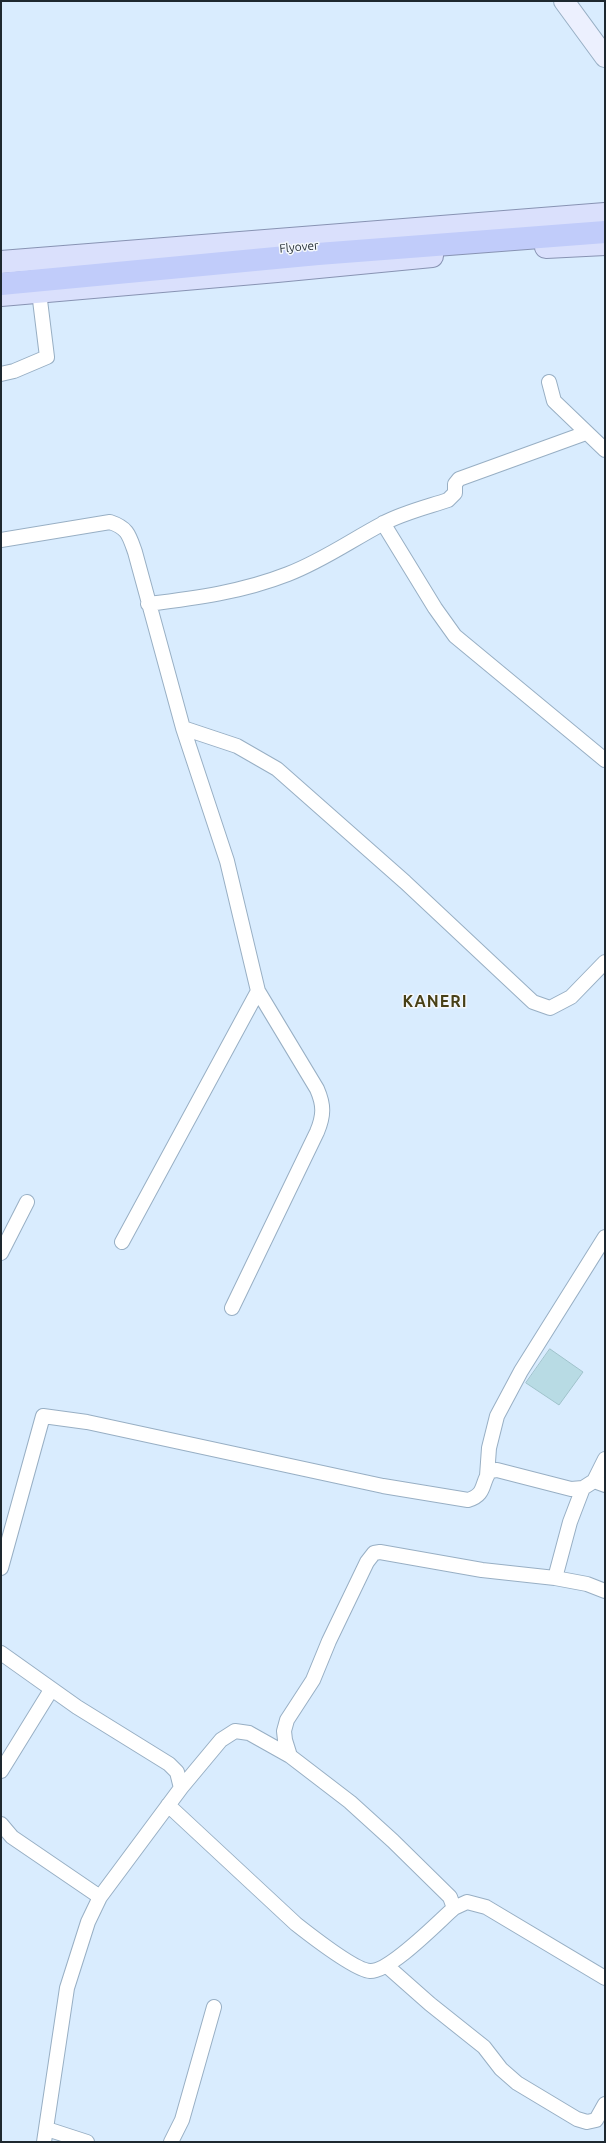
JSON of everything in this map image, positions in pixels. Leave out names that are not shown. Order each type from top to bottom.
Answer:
[{"type":"highway","name":"Flyover","points":[[1,273],[518,228],[579,226],[603,231]]},
{"type":"highway","name":"Flyover","points":[[1,284],[326,253],[603,231]]},
{"type":"main road","points":[[1,262],[603,231]]},
{"type":"main road","points":[[1,295],[278,271],[475,251],[603,231]]},
{"type":"street","points":[[564,1],[605,56]]},
{"type":"street","points":[[1,374],[14,371],[47,357],[39,292]]},
{"type":"street","points":[[549,382],[554,401],[605,450]]},
{"type":"street","points":[[148,604],[216,596],[256,586],[324,559],[383,523],[448,500],[455,493],[455,484],[459,479],[586,433]]},
{"type":"street","points":[[1,540],[110,522],[121,526],[129,534],[183,728],[226,861],[258,991],[317,1089],[322,1102],[324,1112],[317,1132],[232,1308]]},
{"type":"street","points":[[383,523],[431,601],[455,636],[605,760]]},
{"type":"street","points":[[183,728],[238,746],[277,769],[405,882],[533,1002],[542,1007],[550,1008],[571,996],[605,962]]},
{"type":"street","points":[[122,1242],[258,991]]},
{"type":"street","points":[[1,1253],[27,1202]]},
{"type":"street","points":[[1,1568],[43,1416],[87,1422],[383,1486],[468,1500],[477,1497],[483,1489],[487,1476],[489,1448],[497,1416],[521,1371],[605,1237]]},
{"type":"street","points":[[555,1578],[570,1522],[594,1485],[605,1459]]},
{"type":"street","points":[[487,1476],[490,1471],[497,1470],[571,1489],[594,1485]]},
{"type":"street","points":[[290,1756],[284,1731],[287,1720],[313,1680],[329,1641],[370,1556],[374,1553],[380,1552],[482,1570],[555,1578],[587,1584],[605,1591]]},
{"type":"street","points":[[1,1653],[51,1690],[169,1764],[177,1772],[181,1788]]},
{"type":"street","points":[[1,1771],[51,1690]]},
{"type":"street","points":[[87,2142],[45,2135],[67,1988],[88,1922],[100,1897],[168,1805],[220,1740],[235,1731],[249,1732],[290,1756],[350,1802],[393,1840],[450,1897],[454,1908]]},
{"type":"street","points":[[168,1805],[296,1924],[358,1967],[368,1971],[375,1971],[387,1966],[454,1908],[467,1902],[486,1907],[605,1978]]},
{"type":"street","points":[[1,1824],[12,1837],[100,1897]]},
{"type":"street","points":[[387,1966],[430,2004],[484,2047],[501,2068],[517,2083],[577,2119],[587,2122],[596,2120],[605,2104]]},
{"type":"street","points":[[171,2142],[182,2120],[214,2007]]},
{"type":"building","points":[[550,1349],[583,1372],[559,1405],[526,1383]]},
{"type":"district","name":"KANERI","points":[[435,1002]]}]
